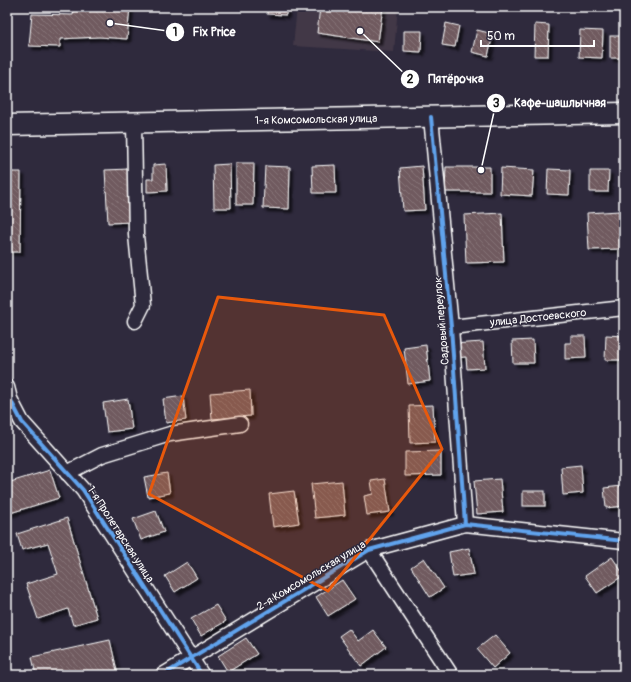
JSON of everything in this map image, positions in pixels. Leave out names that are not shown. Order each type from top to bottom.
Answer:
[{"type":"main road","name":"1-я Комсомольская улица","points":[[7,125],[624,114]]},
{"type":"street","name":"Садовый переулок","points":[[431,117],[451,327],[465,524]]},
{"type":"street","points":[[134,123],[136,235],[143,305],[135,321]]},
{"type":"street","name":"улица Достоевского","points":[[451,327],[624,308]]},
{"type":"street","name":"1-я Пролетарская улица","points":[[7,387],[10,399],[22,422],[83,490],[202,675]]},
{"type":"street","points":[[67,473],[102,455],[170,434],[240,424]]},
{"type":"street","name":"2-я Комсомольская улица","points":[[163,675],[369,550],[465,524],[624,541]]},
{"type":"street","points":[[369,550],[451,675]]},
{"type":"highlighted area","points":[[218,297],[384,315],[442,449],[328,591],[149,494]]},
{"type":"shaded area","points":[[297,7],[398,7],[394,52],[293,46]]},
{"type":"building","points":[[74,7],[130,7],[127,39],[99,37],[60,39],[60,47],[29,46],[32,14],[73,15]]},
{"type":"building","points":[[267,7],[286,7],[286,15],[267,14]]},
{"type":"building","points":[[320,7],[383,7],[378,42],[317,33]]},
{"type":"building","points":[[446,23],[459,26],[455,47],[442,45]]},
{"type":"building","points":[[535,24],[549,25],[548,56],[534,56]]},
{"type":"building","points":[[477,30],[493,34],[488,56],[472,52]]},
{"type":"building","points":[[580,30],[603,31],[602,58],[579,57]]},
{"type":"building","points":[[404,31],[422,31],[421,52],[404,51]]},
{"type":"building","points":[[610,36],[624,36],[624,58],[610,58]]},
{"type":"building","points":[[236,163],[254,163],[253,205],[236,205]]},
{"type":"building","points":[[166,164],[167,191],[147,192],[147,179],[153,179],[153,165]]},
{"type":"building","points":[[230,164],[231,208],[214,208],[213,165]]},
{"type":"building","points":[[335,165],[336,193],[313,193],[312,166]]},
{"type":"building","points":[[265,166],[290,167],[289,209],[263,208]]},
{"type":"building","points":[[422,166],[425,210],[403,211],[400,168]]},
{"type":"building","points":[[446,167],[490,167],[490,192],[445,192]]},
{"type":"building","points":[[501,168],[534,170],[532,196],[500,194]]},
{"type":"building","points":[[130,169],[133,222],[108,223],[105,170]]},
{"type":"building","points":[[548,169],[570,170],[569,195],[547,194]]},
{"type":"building","points":[[590,171],[609,171],[608,192],[590,192]]},
{"type":"building","points":[[7,172],[21,172],[20,252],[7,252]]},
{"type":"building","points":[[619,211],[620,249],[589,250],[587,213]]},
{"type":"building","points":[[502,213],[504,262],[466,263],[464,215]]},
{"type":"building","points":[[606,335],[624,336],[624,360],[605,360]]},
{"type":"building","points":[[571,336],[585,336],[586,358],[565,359],[565,343],[571,343]]},
{"type":"building","points":[[533,340],[534,363],[513,363],[512,341]]},
{"type":"building","points":[[483,342],[485,368],[467,369],[466,357],[453,358],[452,344]]},
{"type":"building","points":[[426,345],[430,381],[408,384],[404,348]]},
{"type":"building","points":[[250,390],[251,416],[212,419],[210,393]]},
{"type":"building","points":[[183,396],[186,420],[166,423],[163,399]]},
{"type":"building","points":[[128,399],[132,429],[107,432],[103,403]]},
{"type":"building","points":[[433,405],[435,442],[410,443],[409,406]]},
{"type":"building","points":[[441,451],[441,475],[405,476],[405,452]]},
{"type":"building","points":[[581,465],[583,493],[563,495],[561,467]]},
{"type":"building","points":[[50,470],[59,498],[7,514],[7,483]]},
{"type":"building","points":[[167,473],[170,493],[148,497],[144,477]]},
{"type":"building","points":[[385,479],[390,512],[367,515],[364,496],[373,494],[371,481]]},
{"type":"building","points":[[500,479],[503,512],[477,514],[474,481]]},
{"type":"building","points":[[342,481],[345,515],[315,518],[311,484]]},
{"type":"building","points":[[622,486],[624,506],[606,508],[604,488]]},
{"type":"building","points":[[294,491],[299,523],[273,527],[269,494]]},
{"type":"building","points":[[523,491],[545,491],[545,506],[523,506]]},
{"type":"building","points":[[156,511],[164,532],[141,540],[133,519]]},
{"type":"building","points":[[67,518],[97,618],[73,625],[68,609],[38,619],[26,584],[58,574],[48,543],[22,550],[17,534]]},
{"type":"building","points":[[469,548],[474,574],[453,577],[449,552]]},
{"type":"building","points":[[612,557],[624,575],[597,593],[585,576]]},
{"type":"building","points":[[424,558],[444,588],[430,597],[411,567]]},
{"type":"building","points":[[187,562],[197,578],[175,592],[165,576]]},
{"type":"building","points":[[342,580],[355,599],[328,616],[316,597]]},
{"type":"building","points":[[216,605],[226,621],[201,636],[191,619]]},
{"type":"building","points":[[349,629],[358,641],[373,630],[386,647],[361,666],[339,636]]},
{"type":"building","points":[[495,635],[510,653],[493,668],[477,649]]},
{"type":"building","points":[[246,638],[257,654],[228,672],[218,656]]},
{"type":"building","points":[[110,640],[118,675],[94,675],[94,672],[82,675],[36,675],[32,657]]},
{"type":"cycle path","points":[[431,117],[451,327],[465,524]]},
{"type":"cycle path","points":[[7,387],[10,399],[22,422],[83,490],[202,675]]},
{"type":"cycle path","points":[[163,675],[369,550],[465,524],[624,541]]},
{"type":"place","name":"Fix Price","points":[[110,23]]},
{"type":"place","name":"Пятёрочка","points":[[360,31]]},
{"type":"place","name":"Кафе-шашлычная","points":[[481,170]]}]
